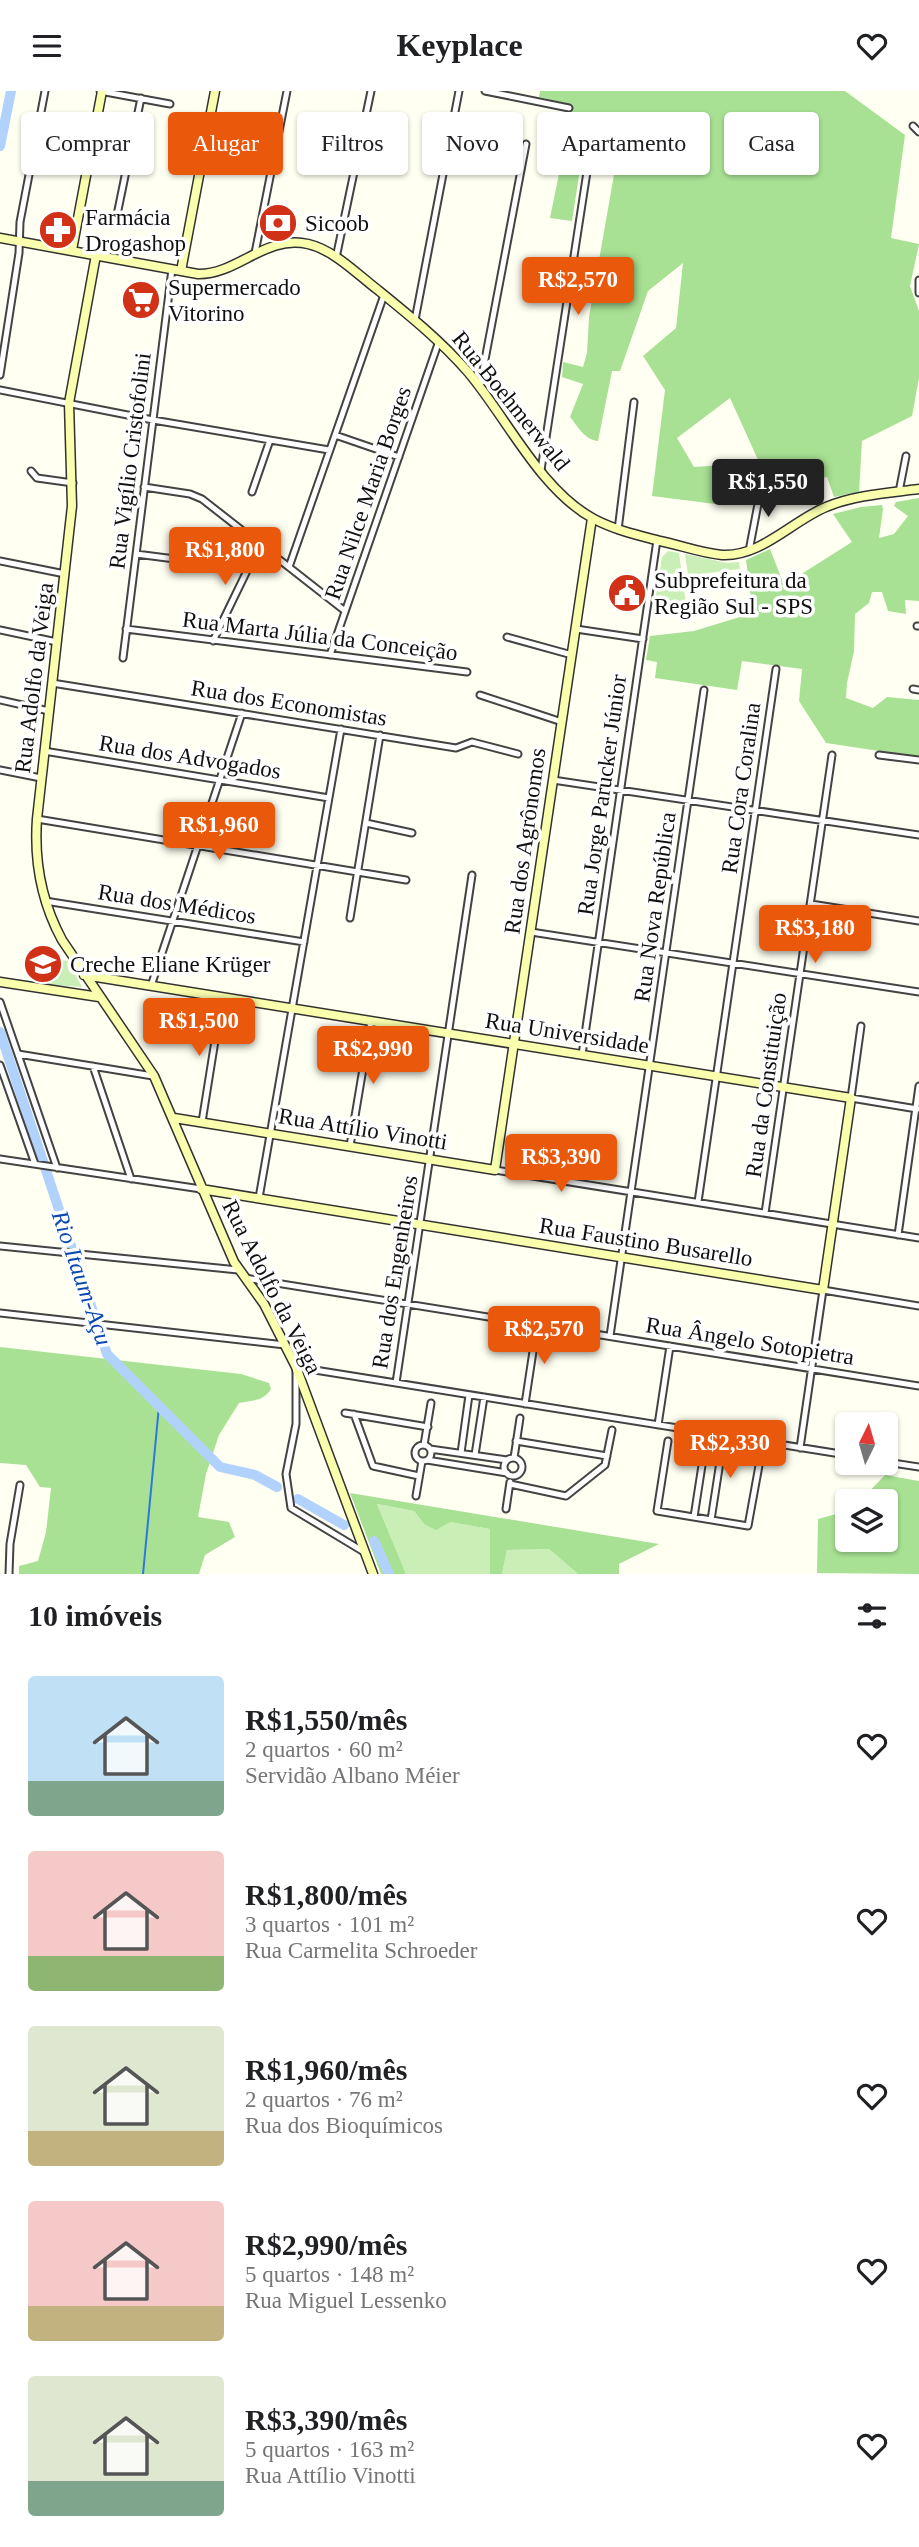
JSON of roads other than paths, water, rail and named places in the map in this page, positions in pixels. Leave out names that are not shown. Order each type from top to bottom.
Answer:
[{"type":"street","points":[[0,375],[20,241],[20,222],[45,91]]},
{"type":"street","points":[[72,250],[101,91],[170,104]]},
{"type":"street","points":[[176,270],[215,91]]},
{"type":"street","points":[[255,253],[287,91]]},
{"type":"street","points":[[337,258],[371,91]]},
{"type":"street","points":[[415,320],[459,91]]},
{"type":"street","points":[[485,91],[569,108]]},
{"type":"street","points":[[534,101],[536,91]]},
{"type":"street","points":[[117,215],[141,98]]},
{"type":"street","points":[[913,127],[919,132]]},
{"type":"street","points":[[480,386],[526,144]]},
{"type":"street","points":[[541,470],[587,175]]},
{"type":"street","name":"Rua Boehmerwald","points":[[0,238],[211,274],[272,246],[296,242],[316,247],[337,258],[439,341],[480,386],[541,470],[563,495],[592,518],[618,530],[720,555],[749,551],[825,507],[849,499],[919,489]]},
{"type":"street","name":"Rua Adolfo da Veiga","points":[[96,255],[69,403],[73,483],[37,819],[37,857],[45,901],[55,928],[99,997],[155,1076],[201,1189],[242,1274],[264,1304],[296,1367],[373,1574]]},
{"type":"street","name":"Rua Vigílio Cristofolini","points":[[122,658],[153,420],[176,270]]},
{"type":"street","points":[[919,279],[919,293]]},
{"type":"street","points":[[289,567],[384,295]]},
{"type":"street","name":"Rua Nilce Maria Borges","points":[[330,655],[439,341]]},
{"type":"street","points":[[0,390],[153,420],[330,450]]},
{"type":"street","points":[[618,530],[634,402]]},
{"type":"street","points":[[335,435],[399,457]]},
{"type":"street","points":[[252,492],[270,440]]},
{"type":"street","points":[[899,492],[906,456]]},
{"type":"street","points":[[31,471],[37,478],[73,483]]},
{"type":"street","points":[[749,551],[762,483]]},
{"type":"street","points":[[144,487],[198,496],[345,611]]},
{"type":"street","name":"Rua dos Agrônomos","points":[[495,1170],[592,518]]},
{"type":"street","name":"Rua Jorge Parucker Júnior","points":[[582,1055],[657,540]]},
{"type":"street","points":[[213,641],[260,544]]},
{"type":"street","points":[[136,554],[206,563]]},
{"type":"street","points":[[0,561],[65,574]]},
{"type":"street","name":"Rua Marta Júlia da Conceição","points":[[126,629],[467,672]]},
{"type":"street","points":[[576,629],[643,639]]},
{"type":"street","points":[[0,631],[57,642]]},
{"type":"street","points":[[508,638],[572,655]]},
{"type":"street","name":"Rua Cora Coralina","points":[[698,1202],[776,669]]},
{"type":"street","name":"Rua dos Economistas","points":[[52,683],[456,748],[472,742],[518,754]]},
{"type":"street","name":"Rua Nova República","points":[[610,1336],[704,690]]},
{"type":"street","points":[[480,695],[562,722]]},
{"type":"street","points":[[0,701],[49,711]]},
{"type":"street","points":[[151,986],[242,713]]},
{"type":"street","points":[[259,1198],[341,729]]},
{"type":"street","points":[[350,918],[380,735]]},
{"type":"street","name":"Rua dos Advogados","points":[[44,751],[330,797]]},
{"type":"street","name":"Rua da Constituição","points":[[765,1213],[832,755]]},
{"type":"street","points":[[879,755],[919,760]]},
{"type":"street","points":[[0,770],[41,778]]},
{"type":"street","points":[[553,780],[919,835]]},
{"type":"street","points":[[37,819],[406,880]]},
{"type":"street","points":[[366,824],[412,833]]},
{"type":"street","name":"Rua dos Engenheiros","points":[[396,1383],[472,875]]},
{"type":"street","name":"Rua dos Médicos","points":[[45,901],[304,942]]},
{"type":"street","points":[[811,904],[919,921]]},
{"type":"street","points":[[531,932],[919,992]]},
{"type":"street","name":"Rua Universidade","points":[[85,975],[917,1109]]},
{"type":"street","points":[[0,982],[99,997]]},
{"type":"street","points":[[202,1122],[222,997]]},
{"type":"street","points":[[0,1002],[57,1168]]},
{"type":"street","points":[[350,1146],[371,1021]]},
{"type":"street","points":[[800,1448],[861,1026]]},
{"type":"street","points":[[18,1054],[155,1076]]},
{"type":"street","points":[[0,1065],[37,1165]]},
{"type":"street","points":[[93,1066],[131,1178]]},
{"type":"street","points":[[898,1235],[919,1086]]},
{"type":"street","name":"Rua Attílio Vinotti","points":[[174,1118],[919,1238]]},
{"type":"street","points":[[0,1159],[201,1189]]},
{"type":"street","name":"Rua Faustino Busarello","points":[[201,1189],[919,1306]]},
{"type":"street","name":"Rua Ângelo Sotopietra","points":[[0,1246],[242,1274],[408,1304],[919,1386]]},
{"type":"street","points":[[0,1313],[285,1345]]},
{"type":"street","points":[[524,1403],[537,1325]]},
{"type":"street","points":[[658,1425],[670,1346]]},
{"type":"street","points":[[364,1552],[291,1508],[286,1473],[296,1424],[296,1367],[835,1453]]},
{"type":"street","points":[[461,1453],[469,1395]]},
{"type":"street","points":[[475,1455],[484,1397]]},
{"type":"street","points":[[416,1496],[419,1476],[425,1460],[430,1455],[427,1447],[431,1403]]},
{"type":"street","points":[[345,1413],[428,1427]]},
{"type":"street","points":[[354,1414],[373,1467],[419,1476]]},
{"type":"street","points":[[514,1458],[520,1418]]},
{"type":"street","points":[[510,1484],[566,1496],[605,1465],[612,1430]]},
{"type":"street","points":[[694,1517],[707,1433]]},
{"type":"street","points":[[710,1520],[724,1436]]},
{"type":"street","points":[[516,1441],[607,1456]]},
{"type":"street","points":[[667,1441],[657,1511],[748,1526],[760,1460]]},
{"type":"street","points":[[419,1446],[461,1453],[506,1460],[514,1458],[519,1460],[521,1468],[519,1473],[509,1474],[425,1460],[417,1458],[415,1453],[419,1446]]},
{"type":"street","points":[[506,1460],[504,1468],[509,1474],[510,1484],[506,1509]]},
{"type":"street","points":[[898,1464],[919,1467]]},
{"type":"street","points":[[9,1574],[10,1544],[19,1485]]},
{"type":"waterway","name":"Rio Itaum-Açu","points":[[0,146],[11,91]]},
{"type":"waterway","name":"Rio Itaum-Açu","points":[[0,1032],[107,1354],[220,1467],[255,1475],[277,1487]]},
{"type":"waterway","points":[[143,1574],[159,1406]]},
{"type":"waterway","name":"Rio Itaum-Açu","points":[[298,1499],[344,1525]]},
{"type":"waterway","name":"Rio Itaum-Açu","points":[[374,1541],[389,1574]]},
{"type":"place","name":"Sicoob","points":[[278,223]]},
{"type":"place","name":"Farmácia Drogashop","points":[[58,230]]},
{"type":"place","name":"Supermercado Vitorino","points":[[141,300]]},
{"type":"place","name":"Subprefeitura da Região Sul - SPS","points":[[627,593]]},
{"type":"place","name":"Creche Eliane Krüger","points":[[43,964]]}]
